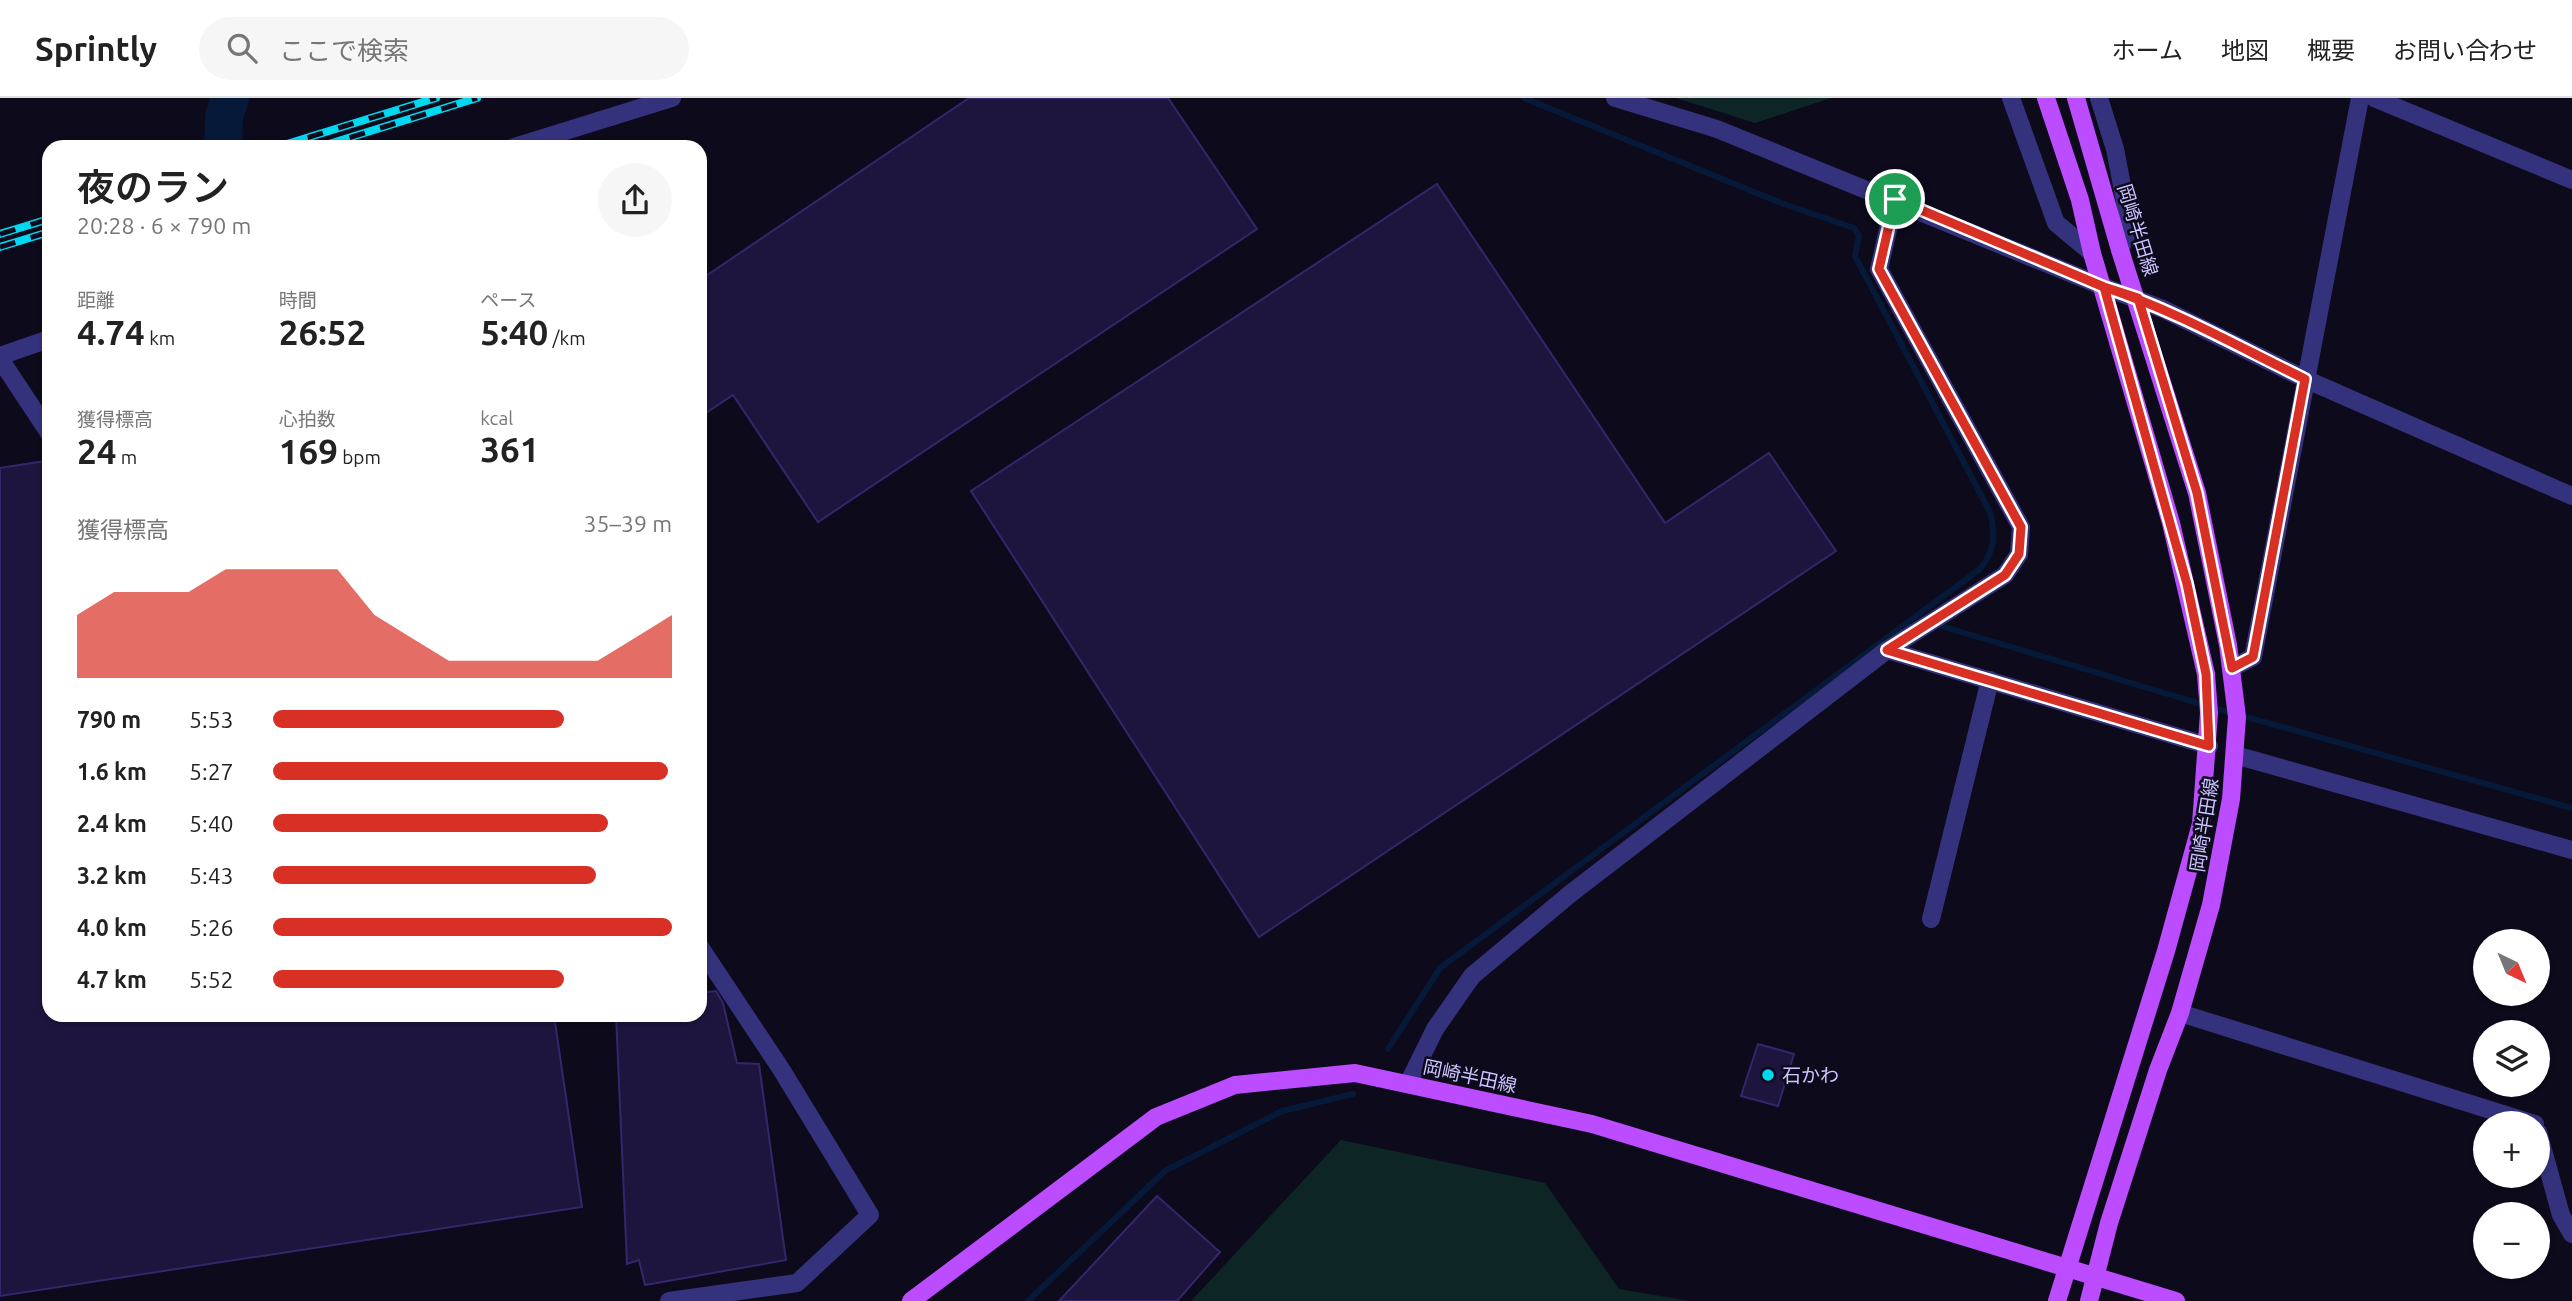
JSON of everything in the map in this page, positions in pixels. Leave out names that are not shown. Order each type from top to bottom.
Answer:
[{"type":"main road","name":"岡崎半田線","points":[[2046,98],[2080,200],[2092,253],[2104,287],[2187,584],[2206,674],[2209,746],[2201,824],[2177,913],[2066,1268]]},
{"type":"main road","name":"岡崎半田線","points":[[911,1301],[1156,1117],[1235,1085],[1355,1073],[1592,1124],[2096,1279],[2113,1210],[2158,1070],[2180,1013],[2225,841],[2237,717],[2232,668],[2197,493],[2138,298],[2120,250],[2076,98]]},
{"type":"main road","points":[[2057,1301],[2066,1268]]},
{"type":"main road","points":[[2089,1301],[2096,1279],[2176,1301]]},
{"type":"street","points":[[537,140],[672,98]]},
{"type":"street","points":[[1615,98],[1717,129],[1895,199],[2104,287],[2138,298],[2305,379],[2572,496]]},
{"type":"street","points":[[2011,98],[2056,223],[2092,253]]},
{"type":"street","points":[[2099,98],[2115,149],[2130,226],[2120,250]]},
{"type":"street","points":[[2232,668],[2253,657],[2360,98]]},
{"type":"street","points":[[2374,98],[2572,180]]},
{"type":"street","points":[[1408,1084],[1435,1030],[1472,976],[1570,894],[1887,650],[2005,575],[2019,554],[2021,527],[1879,269],[1895,199]]},
{"type":"street","points":[[42,342],[0,357],[42,422]]},
{"type":"street","points":[[1887,650],[2209,746]]},
{"type":"street","points":[[1931,919],[1990,680]]},
{"type":"street","points":[[2235,755],[2572,850]]},
{"type":"street","points":[[669,1301],[797,1283],[870,1214],[781,1069],[707,958]]},
{"type":"street","points":[[2180,1013],[2493,1111]]},
{"type":"street","points":[[2550,1175],[2561,1215],[2572,1234]]},
{"type":"green space","points":[[1676,98],[1831,98],[1755,123]]},
{"type":"green space","points":[[1341,1140],[1545,1183],[1619,1289],[1690,1301],[1191,1301]]},
{"type":"building","points":[[969,98],[1168,98],[1257,229],[818,522],[733,395],[707,412],[707,275]]},
{"type":"building","points":[[1437,184],[1665,523],[1769,453],[1836,551],[1259,937],[971,491]]},
{"type":"building","points":[[42,461],[42,1022],[555,1022],[582,1207],[0,1296],[0,468]]},
{"type":"building","points":[[716,991],[723,1003],[737,1063],[759,1064],[786,1260],[645,1285],[639,1260],[627,1264],[616,1022],[707,1022],[707,992]]},
{"type":"building","name":"石かわ","points":[[1758,1044],[1794,1054],[1778,1106],[1741,1096]]},
{"type":"building","points":[[1157,1196],[1220,1252],[1177,1301],[1059,1301]]},
{"type":"waterway","points":[[223,140],[224,117],[230,98]]},
{"type":"waterway","points":[[1388,1049],[1440,968],[1980,569],[1989,556],[1993,543],[1991,514],[1855,256],[1859,236],[1854,228],[1781,203],[1524,98]]},
{"type":"waterway","points":[[1935,624],[2204,705],[2572,808]]},
{"type":"waterway","points":[[1028,1301],[1165,1171],[1282,1111],[1353,1094]]},
{"type":"railway","points":[[300,140],[436,98]]},
{"type":"railway","points":[[342,140],[477,98]]},
{"type":"railway","points":[[0,234],[42,221]]},
{"type":"railway","points":[[0,247],[42,234]]},
{"type":"place","name":"石かわ","points":[[1768,1075]]},
{"type":"route","points":[[1895,199],[1879,269],[2021,527],[2019,554],[2005,575],[1887,650],[2209,746],[2206,674],[2187,584],[2104,287],[2138,298],[2163,309],[2305,379],[2253,657],[2232,668],[2197,493],[2138,298],[2104,287],[1895,199]]}]
